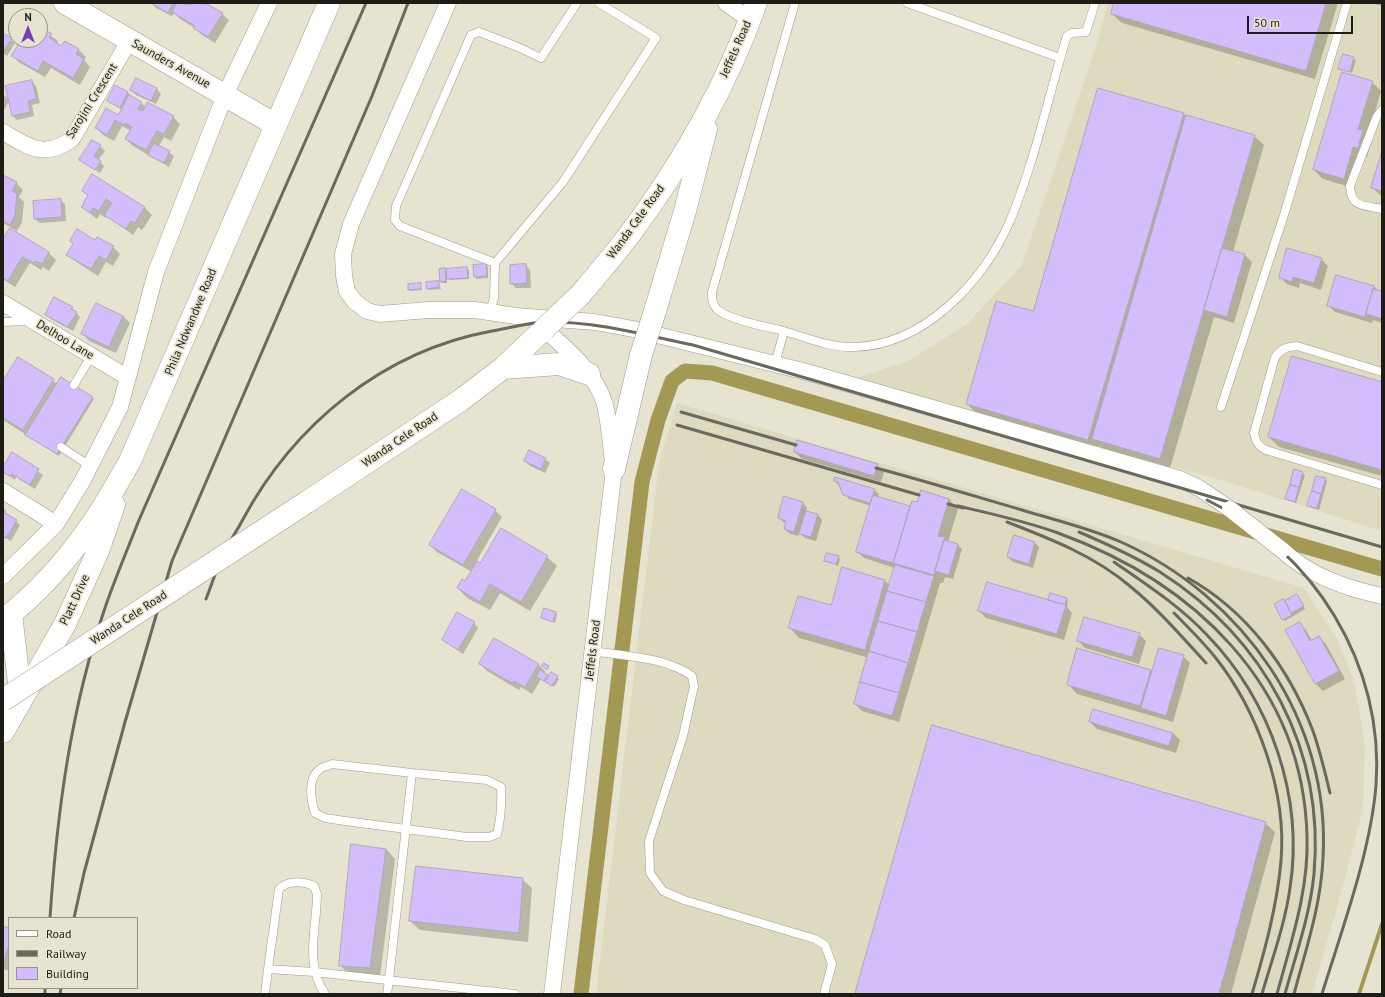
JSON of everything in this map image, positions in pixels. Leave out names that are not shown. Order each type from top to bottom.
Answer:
[{"type":"main road","name":"Saunders Avenue","points":[[65,3],[276,125]]},
{"type":"main road","name":"Phila Ndwandwe Road","points":[[12,700],[7,617],[31,596],[68,555],[93,523],[130,461],[329,3]]},
{"type":"main road","name":"Jeffels Road","points":[[715,95],[753,12]]},
{"type":"main road","name":"Wanda Cele Road","points":[[12,700],[306,502],[461,400],[503,368],[580,295],[638,222],[684,153],[715,95]]},
{"type":"main road","points":[[614,469],[641,355],[685,211],[715,95]]},
{"type":"main road","points":[[503,368],[559,364],[589,374]]},
{"type":"main road","name":"Platt Drive","points":[[3,732],[12,700],[65,624],[98,551],[130,461]]},
{"type":"street","points":[[3,576],[56,524],[90,466],[120,407],[127,376],[156,272],[225,95],[270,3]]},
{"type":"street","points":[[448,3],[351,224],[342,254],[347,291],[355,302],[367,311],[380,314],[428,310],[490,311],[516,316],[595,322],[633,329],[775,364],[1180,479],[1199,488],[1230,509],[1308,570],[1328,580],[1362,592],[1382,596]]},
{"type":"street","points":[[726,3],[753,12]]},
{"type":"street","name":"Sarojini Crescent","points":[[3,132],[19,142],[43,151],[60,148],[72,139],[129,41]]},
{"type":"street","name":"Delhoo Lane","points":[[3,303],[127,376]]},
{"type":"street","name":"Jeffels Road","points":[[538,335],[564,346],[589,374],[604,404],[614,469],[552,994]]},
{"type":"street","points":[[3,491],[56,524]]},
{"type":"lane","points":[[495,263],[400,226],[395,220],[396,206],[469,38],[474,33],[479,32],[518,47],[541,58],[577,3]]},
{"type":"lane","points":[[490,311],[494,298],[495,263],[563,182],[656,38],[599,3]]},
{"type":"lane","points":[[795,3],[712,292],[712,302],[718,310],[747,322],[852,347],[869,346],[895,340],[924,326],[946,311],[972,281],[993,251],[1009,222],[1033,156],[1067,36],[1072,33],[1086,32],[1095,3]]},
{"type":"lane","points":[[907,3],[1060,58]]},
{"type":"lane","points":[[1221,407],[1284,215],[1347,3]]},
{"type":"lane","points":[[1382,110],[1377,116],[1350,186],[1351,198],[1354,202],[1382,210]]},
{"type":"lane","points":[[3,321],[34,321]]},
{"type":"lane","points":[[775,364],[784,331]]},
{"type":"lane","points":[[1382,372],[1297,346],[1280,350],[1275,357],[1254,433],[1259,447],[1266,450],[1382,485]]},
{"type":"lane","points":[[74,385],[92,355]]},
{"type":"lane","points":[[62,447],[90,466]]},
{"type":"lane","points":[[592,651],[646,659],[681,669],[692,676],[694,686],[683,736],[649,841],[650,873],[658,885],[663,891],[684,900],[815,939],[825,945],[832,964],[824,994]]},
{"type":"lane","points":[[332,764],[412,774],[487,780],[501,787],[501,820],[497,834],[489,837],[405,829],[325,818],[315,813],[311,799],[312,780],[320,769],[332,764]]},
{"type":"lane","points":[[387,994],[412,774]]},
{"type":"lane","points":[[265,994],[279,889],[284,884],[292,882],[310,884],[317,890],[312,959],[314,972],[325,994]]},
{"type":"lane","points":[[268,969],[314,972],[515,994]]},
{"type":"shaded area","points":[[1108,3],[1382,3],[1382,531],[1221,480],[851,380],[908,361],[967,324],[1022,265],[1095,49]]},
{"type":"shaded area","points":[[677,403],[1304,588],[1337,639],[1350,671],[1355,686],[1365,744],[1363,809],[1339,901],[1312,994],[596,994],[659,463]]},
{"type":"building","points":[[151,3],[173,3],[168,13]]},
{"type":"building","points":[[177,3],[191,5],[192,3],[207,4],[223,13],[208,37],[193,28],[195,26],[172,12]]},
{"type":"building","points":[[1114,3],[1326,3],[1306,71],[1111,14]]},
{"type":"building","points":[[48,32],[52,34],[49,37],[61,46],[65,41],[79,49],[76,54],[84,59],[73,78],[43,61],[38,71],[11,56],[16,48],[48,48]]},
{"type":"building","points":[[3,33],[8,36],[8,44],[3,52]]},
{"type":"building","points":[[1343,54],[1354,57],[1350,72],[1338,69]]},
{"type":"building","points":[[1342,72],[1373,81],[1358,129],[1363,130],[1358,148],[1353,147],[1344,179],[1313,170]]},
{"type":"building","points":[[136,78],[157,88],[151,101],[130,90]]},
{"type":"building","points":[[32,80],[36,99],[28,101],[30,112],[12,116],[5,86]]},
{"type":"building","points":[[115,85],[128,92],[120,108],[107,101]]},
{"type":"building","points":[[1098,88],[1184,113],[1088,440],[966,404],[996,301],[1033,311]]},
{"type":"building","points":[[129,95],[142,102],[138,109],[143,111],[147,102],[174,116],[164,134],[157,131],[146,150],[125,139],[132,127],[125,123],[124,125],[115,120],[107,135],[95,128],[106,108],[118,115]]},
{"type":"building","points":[[1186,115],[1255,135],[1160,459],[1092,439]]},
{"type":"building","points":[[92,140],[101,145],[94,156],[101,161],[95,170],[79,160]]},
{"type":"building","points":[[154,143],[170,151],[164,163],[148,155]]},
{"type":"building","points":[[1382,151],[1382,191],[1371,188]]},
{"type":"building","points":[[92,174],[145,207],[135,223],[131,221],[126,229],[104,215],[112,203],[106,199],[99,211],[93,208],[90,213],[81,207],[88,195],[82,191]]},
{"type":"building","points":[[3,175],[17,182],[12,191],[17,194],[15,215],[10,225],[3,221]]},
{"type":"building","points":[[61,199],[62,217],[34,219],[33,201]]},
{"type":"building","points":[[10,228],[49,252],[42,264],[35,261],[34,263],[22,257],[8,281],[3,278],[3,239]]},
{"type":"building","points":[[77,229],[95,240],[97,237],[114,246],[106,260],[99,256],[91,269],[66,255],[73,244],[70,241]]},
{"type":"building","points":[[1222,248],[1245,254],[1227,317],[1204,310]]},
{"type":"building","points":[[1287,248],[1322,258],[1314,283],[1293,277],[1292,282],[1279,278]]},
{"type":"building","points":[[486,264],[487,276],[474,277],[473,265]]},
{"type":"building","points":[[526,264],[527,283],[510,284],[510,265]]},
{"type":"building","points":[[467,267],[468,278],[447,279],[446,269]]},
{"type":"building","points":[[445,268],[446,281],[440,282],[439,269]]},
{"type":"building","points":[[1336,275],[1374,286],[1365,317],[1327,306]]},
{"type":"building","points":[[439,281],[439,287],[426,289],[426,282]]},
{"type":"building","points":[[421,283],[421,289],[408,290],[408,284]]},
{"type":"building","points":[[1373,289],[1382,291],[1382,319],[1366,314]]},
{"type":"building","points":[[54,297],[73,307],[71,309],[77,312],[68,327],[45,315]]},
{"type":"building","points":[[96,303],[123,316],[109,347],[81,334]]},
{"type":"building","points":[[1292,356],[1382,382],[1382,470],[1268,437]]},
{"type":"building","points":[[18,357],[54,379],[23,430],[3,418],[3,381]]},
{"type":"building","points":[[61,377],[93,397],[57,454],[25,435]]},
{"type":"building","points":[[797,440],[878,464],[874,476],[794,452]]},
{"type":"building","points":[[529,450],[546,458],[541,469],[524,461]]},
{"type":"building","points":[[12,452],[39,469],[30,485],[12,474],[10,476],[3,472],[3,467]]},
{"type":"building","points":[[1294,469],[1303,472],[1299,487],[1290,485]]},
{"type":"building","points":[[1316,476],[1326,478],[1321,494],[1312,491]]},
{"type":"building","points":[[835,477],[875,489],[870,503],[843,495],[838,482],[834,481]]},
{"type":"building","points":[[1290,485],[1299,487],[1295,502],[1285,499]]},
{"type":"building","points":[[462,489],[496,509],[463,565],[429,545]]},
{"type":"building","points":[[921,490],[949,499],[938,536],[945,537],[934,575],[893,563],[912,501],[917,502]]},
{"type":"building","points":[[1312,491],[1321,494],[1317,508],[1307,506]]},
{"type":"building","points":[[873,495],[910,506],[893,563],[856,552]]},
{"type":"building","points":[[784,496],[803,502],[794,532],[784,529],[786,521],[778,518]]},
{"type":"building","points":[[3,509],[6,511],[5,513],[17,520],[6,538],[3,536]]},
{"type":"building","points":[[806,511],[818,514],[811,537],[799,534]]},
{"type":"building","points":[[501,528],[548,556],[521,602],[490,584],[480,602],[457,588],[462,579],[465,581],[477,561],[480,563]]},
{"type":"building","points":[[1014,535],[1035,542],[1029,564],[1007,557]]},
{"type":"building","points":[[944,540],[958,544],[949,575],[935,571]]},
{"type":"building","points":[[827,553],[839,556],[836,564],[824,561]]},
{"type":"building","points":[[895,565],[934,576],[926,602],[887,591]]},
{"type":"building","points":[[842,567],[885,580],[865,650],[788,628],[798,596],[831,605]]},
{"type":"building","points":[[987,582],[1066,605],[1057,634],[978,611]]},
{"type":"building","points":[[887,591],[926,602],[917,632],[878,621]]},
{"type":"building","points":[[1050,593],[1067,598],[1065,605],[1048,600]]},
{"type":"building","points":[[1297,594],[1304,606],[1291,613],[1285,601]]},
{"type":"building","points":[[1284,599],[1292,615],[1282,620],[1274,604]]},
{"type":"building","points":[[544,608],[556,612],[553,622],[541,618]]},
{"type":"building","points":[[457,612],[475,622],[458,650],[442,640]]},
{"type":"building","points":[[1084,617],[1140,633],[1132,657],[1077,641]]},
{"type":"building","points":[[878,621],[917,632],[908,663],[869,651]]},
{"type":"building","points":[[1300,622],[1310,641],[1319,636],[1339,671],[1315,684],[1285,630]]},
{"type":"building","points":[[494,638],[539,664],[525,687],[514,681],[512,683],[479,664]]},
{"type":"building","points":[[1077,648],[1151,670],[1140,706],[1067,685]]},
{"type":"building","points":[[1159,648],[1184,655],[1166,716],[1141,708]]},
{"type":"building","points":[[869,651],[908,663],[899,693],[860,682]]},
{"type":"building","points":[[544,663],[549,666],[547,670],[542,666]]},
{"type":"building","points":[[540,670],[548,675],[544,681],[536,677]]},
{"type":"building","points":[[551,672],[558,676],[552,686],[545,682]]},
{"type":"building","points":[[860,682],[899,693],[892,716],[854,704]]},
{"type":"building","points":[[1093,709],[1173,733],[1169,746],[1089,722]]},
{"type":"building","points":[[932,725],[1266,822],[1219,994],[855,994]]},
{"type":"building","points":[[351,844],[386,849],[370,968],[339,966]]},
{"type":"building","points":[[416,866],[523,878],[519,933],[409,921]]},
{"type":"building","points":[[3,926],[8,928],[8,948],[3,965]]},
{"type":"waterway","points":[[581,994],[642,482],[658,420],[672,381],[685,371],[712,373],[1382,569]]},
{"type":"waterway","points":[[1359,994],[1382,924]]},
{"type":"railway","points":[[50,917],[62,799],[75,720],[83,682],[106,605],[139,520],[366,3]]},
{"type":"railway","points":[[74,917],[84,873],[125,722],[172,561],[372,96],[408,3]]},
{"type":"railway","points":[[206,599],[225,550],[263,486],[288,453],[315,424],[346,397],[379,374],[414,355],[452,341],[525,324],[544,322],[564,322],[601,326],[693,345],[1382,547]]},
{"type":"railway","points":[[681,412],[796,445]]},
{"type":"railway","points":[[677,425],[919,495]]},
{"type":"railway","points":[[876,468],[1072,524],[1121,542],[1165,566],[1206,595],[1241,630],[1271,669],[1295,712],[1312,759],[1322,807],[1322,875],[1316,910],[1294,994]]},
{"type":"railway","points":[[1207,500],[1245,522],[1280,549],[1310,581],[1335,617],[1355,656],[1368,697],[1376,741],[1376,786],[1373,812],[1362,865],[1322,994]]},
{"type":"railway","points":[[948,504],[963,508]]},
{"type":"railway","points":[[958,506],[1021,521],[1058,533],[1107,554],[1153,580],[1195,610],[1232,646],[1262,686],[1285,731],[1301,781],[1307,836],[1307,856],[1302,896],[1277,994]]},
{"type":"railway","points":[[1007,522],[1072,549],[1103,566],[1151,604],[1206,663]]},
{"type":"railway","points":[[1079,532],[1120,550],[1160,572],[1197,599],[1230,630],[1258,664],[1280,701],[1298,741],[1309,784],[1315,828],[1314,874],[1302,934],[1285,994]]},
{"type":"railway","points":[[1114,562],[1163,596],[1186,615],[1207,635],[1230,661],[1249,690],[1265,720],[1278,752],[1287,785],[1292,819],[1293,854],[1290,888],[1285,915],[1262,994]]},
{"type":"railway","points":[[1188,578],[1209,591],[1247,624],[1264,643],[1292,685],[1313,731],[1330,793]]},
{"type":"railway","points":[[1174,613],[1210,651],[1230,678],[1256,727],[1274,780],[1282,835],[1281,861],[1277,895],[1270,928],[1252,994]]},
{"type":"railway","points":[[45,989],[45,994]]},
{"type":"railway","points":[[60,994],[61,989]]}]
